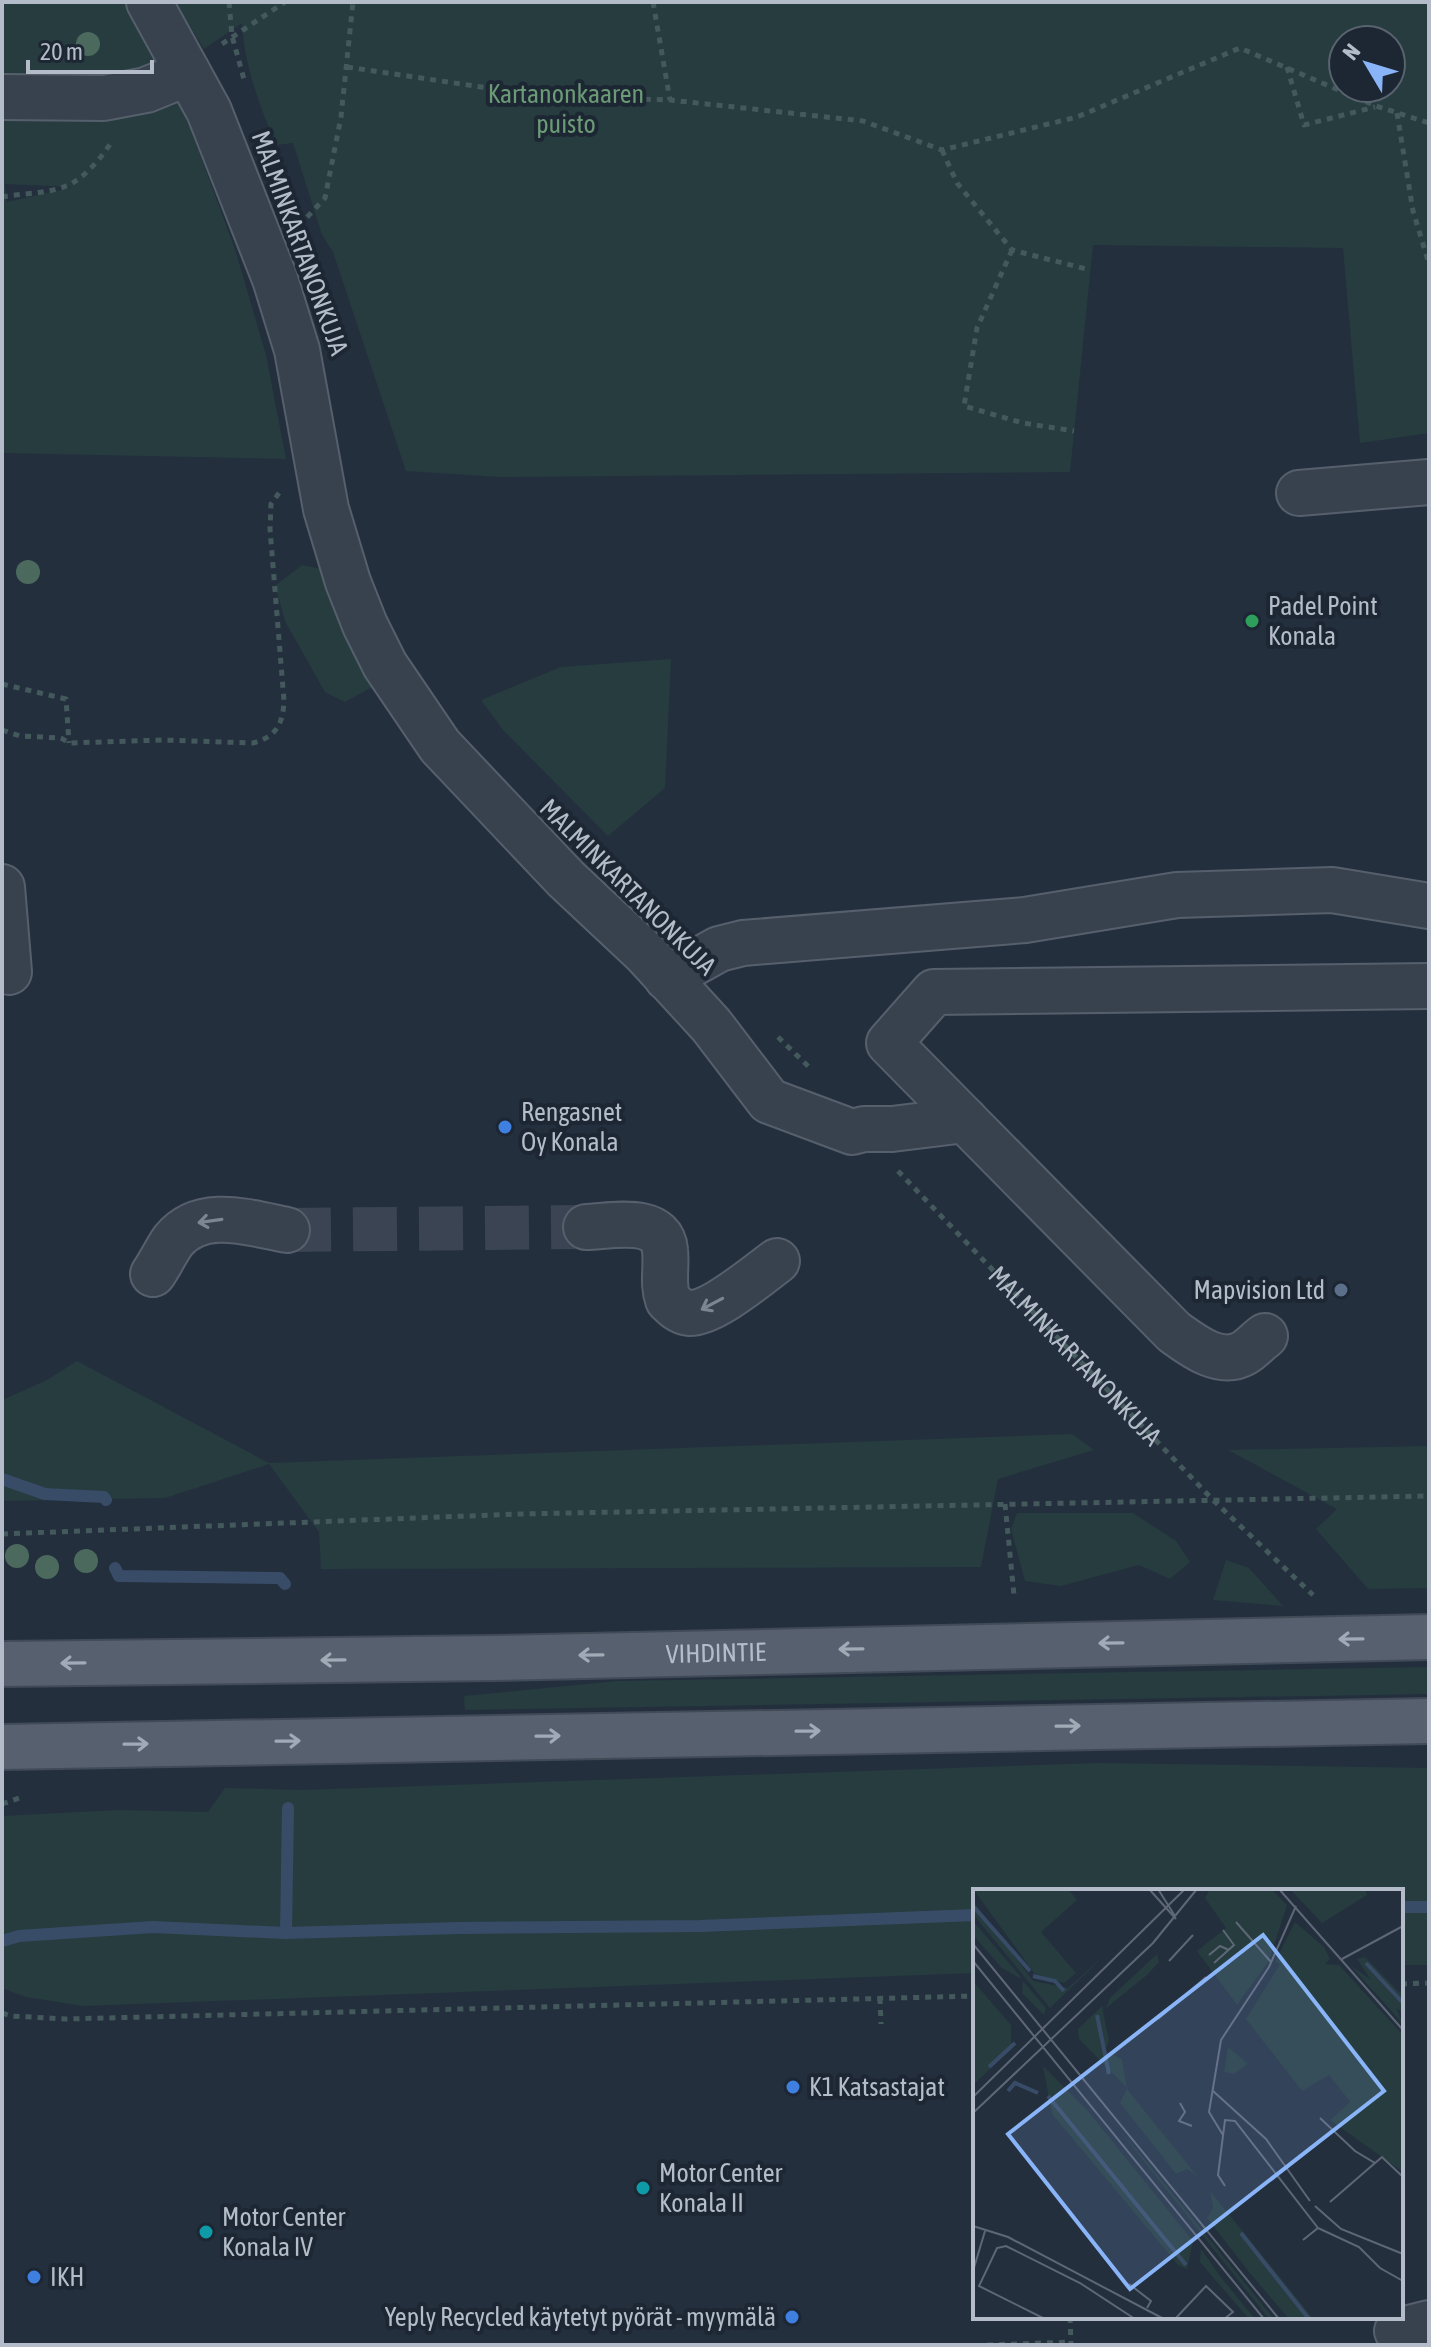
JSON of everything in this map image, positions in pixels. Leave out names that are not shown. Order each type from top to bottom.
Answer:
[{"type":"main road","name":"VIHDINTIE","points":[[2,1664],[494,1658],[1429,1637]]},
{"type":"main road","points":[[2,1747],[1429,1721]]},
{"type":"street","name":"MALMINKARTANONKUJA","points":[[149,2],[209,111],[275,279],[297,350],[326,509],[365,625],[385,665],[440,746],[711,1025],[769,1101],[852,1132],[864,1129]]},
{"type":"street","points":[[2,97],[104,98],[146,90],[188,73]]},
{"type":"street","points":[[1299,493],[1429,482]]},
{"type":"street","points":[[2,887],[9,972]]},
{"type":"street","points":[[667,978],[719,949],[743,943],[1025,920],[1177,895],[1332,890],[1429,906]]},
{"type":"street","points":[[1265,1336],[1242,1354],[1226,1357],[1201,1351],[1174,1332],[889,1043],[934,992],[1429,986]]},
{"type":"street","points":[[864,1129],[892,1129],[965,1120]]},
{"type":"street","points":[[153,1274],[174,1240],[194,1224],[227,1220],[287,1230]]},
{"type":"street","points":[[586,1227],[654,1228],[662,1235],[664,1288],[668,1300],[687,1313],[698,1312],[717,1303],[777,1261]]},
{"type":"path","points":[[229,2],[232,36],[248,92]]},
{"type":"path","points":[[188,73],[232,36],[285,2]]},
{"type":"path","points":[[353,2],[347,67],[542,96],[670,100],[863,121],[942,150],[1077,117],[1240,48],[1376,106],[1429,123]]},
{"type":"path","points":[[653,2],[670,100]]},
{"type":"path","name":"MALMINKARTANONKUJA","points":[[295,217],[300,230],[325,198],[347,67]]},
{"type":"path","points":[[1287,67],[1304,125],[1376,106]]},
{"type":"path","points":[[2,197],[64,188],[74,182],[105,152],[121,123],[146,90]]},
{"type":"path","points":[[1397,113],[1413,211],[1429,264]]},
{"type":"path","points":[[942,150],[957,183],[1012,250],[1090,270]]},
{"type":"path","points":[[1012,250],[977,328],[964,406],[1023,423],[1074,431]]},
{"type":"path","points":[[2,730],[20,736],[61,738],[69,743],[163,740],[253,743],[274,733],[280,727],[284,701],[270,529],[271,504],[284,489],[320,476]]},
{"type":"path","points":[[2,684],[66,699],[69,743]]},
{"type":"path","points":[[776,1035],[820,1078]]},
{"type":"path","name":"MALMINKARTANONKUJA","points":[[864,1129],[886,1159],[1212,1499],[1320,1603]]},
{"type":"path","points":[[2,1534],[519,1514],[1429,1496]]},
{"type":"path","points":[[1005,1504],[1014,1595]]},
{"type":"path","points":[[2,1804],[22,1797]]},
{"type":"path","points":[[1403,1984],[1429,1983]]},
{"type":"path","points":[[2,2013],[81,2019],[973,1996]]},
{"type":"path","points":[[880,1998],[881,2024]]},
{"type":"path","points":[[987,2345],[1071,2343],[1070,2319]]},
{"type":"green space","points":[[2,2],[124,2],[172,79],[235,249],[266,355],[286,459],[2,453]],"holes":[[[5,184],[73,187],[7,202]]]},
{"type":"green space","name":"Kartanonkaaren puisto","points":[[175,2],[1429,2],[1429,433],[1360,443],[1343,248],[1093,245],[1070,472],[501,477],[406,471],[333,252],[322,235],[293,143],[276,145],[264,116],[249,70],[242,23],[204,49]]},
{"type":"green space","points":[[302,565],[326,570],[374,686],[345,702],[325,692],[286,623],[275,586]]},
{"type":"green space","points":[[671,659],[665,788],[608,836],[503,730],[481,700],[561,667]]},
{"type":"green space","points":[[77,1361],[269,1463],[1072,1434],[1094,1450],[998,1479],[981,1567],[321,1569],[319,1532],[269,1464],[165,1498],[2,1501],[2,1400],[47,1380]]},
{"type":"green space","points":[[1429,1446],[1429,1588],[1368,1589],[1316,1529],[1337,1509],[1228,1450]]},
{"type":"green space","points":[[1017,1513],[1133,1513],[1176,1541],[1190,1562],[1170,1579],[1139,1565],[1061,1586],[1025,1581],[1011,1529]]},
{"type":"green space","points":[[1226,1560],[1249,1568],[1283,1606],[1213,1600]]},
{"type":"green space","points":[[1429,1667],[1429,1694],[465,1710],[464,1696],[617,1681]]},
{"type":"green space","points":[[1099,1763],[1429,1768],[1429,1965],[1403,1965],[1403,1889],[973,1889],[973,1973],[83,2006],[26,1997],[2,1988],[2,1816],[118,1810],[208,1812],[225,1788],[302,1790]]},
{"type":"waterway","points":[[2,1479],[45,1494],[104,1497],[106,1500]]},
{"type":"waterway","points":[[115,1568],[119,1576],[280,1578],[285,1584]]},
{"type":"waterway","points":[[286,1933],[288,1808]]},
{"type":"waterway","points":[[1403,1907],[1429,1907]]},
{"type":"waterway","points":[[2,1941],[19,1936],[153,1927],[286,1933],[700,1926],[973,1915]]},
{"type":"tunnel","points":[[287,1230],[586,1227]]},
{"type":"place","name":"Padel Point Konala","points":[[1252,621]]},
{"type":"place","name":"Rengasnet Oy Konala","points":[[505,1127]]},
{"type":"place","name":"Mapvision Ltd","points":[[1341,1290]]},
{"type":"place","name":"K1 Katsastajat","points":[[793,2087]]},
{"type":"place","name":"Motor Center Konala II","points":[[643,2188]]},
{"type":"place","name":"Motor Center Konala IV","points":[[206,2232]]},
{"type":"place","name":"IKH","points":[[34,2277]]},
{"type":"place","name":"Yeply Recycled käytetyt pyörät - myymälä","points":[[792,2317]]}]
